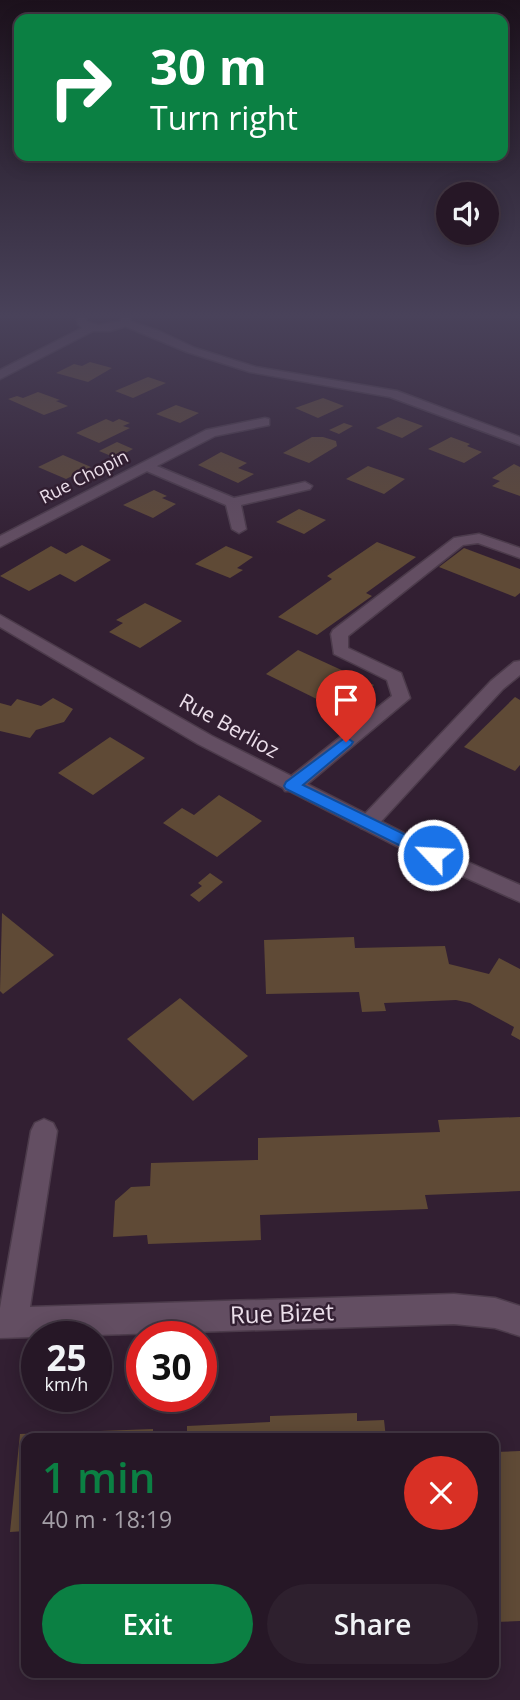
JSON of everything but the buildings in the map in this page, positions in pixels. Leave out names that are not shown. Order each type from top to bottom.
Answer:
[{"type":"street","points":[[397,395],[520,441]]},
{"type":"street","name":"Rue Chopin","points":[[0,542],[211,433],[265,422]]},
{"type":"street","points":[[147,466],[233,503],[305,486]]},
{"type":"street","points":[[233,503],[239,529]]},
{"type":"street","points":[[292,786],[401,698],[395,677],[340,650],[339,634],[458,541],[479,538],[520,553]]},
{"type":"street","name":"Rue Berlioz","points":[[0,620],[205,740],[292,786],[520,894]]},
{"type":"street","points":[[368,823],[497,685],[520,666]]},
{"type":"street","points":[[6,1323],[44,1131]]},
{"type":"street","name":"Rue Bizet","points":[[6,1323],[454,1309],[495,1313],[520,1321]]},
{"type":"route","points":[[346,742],[292,786],[433,855]]}]
